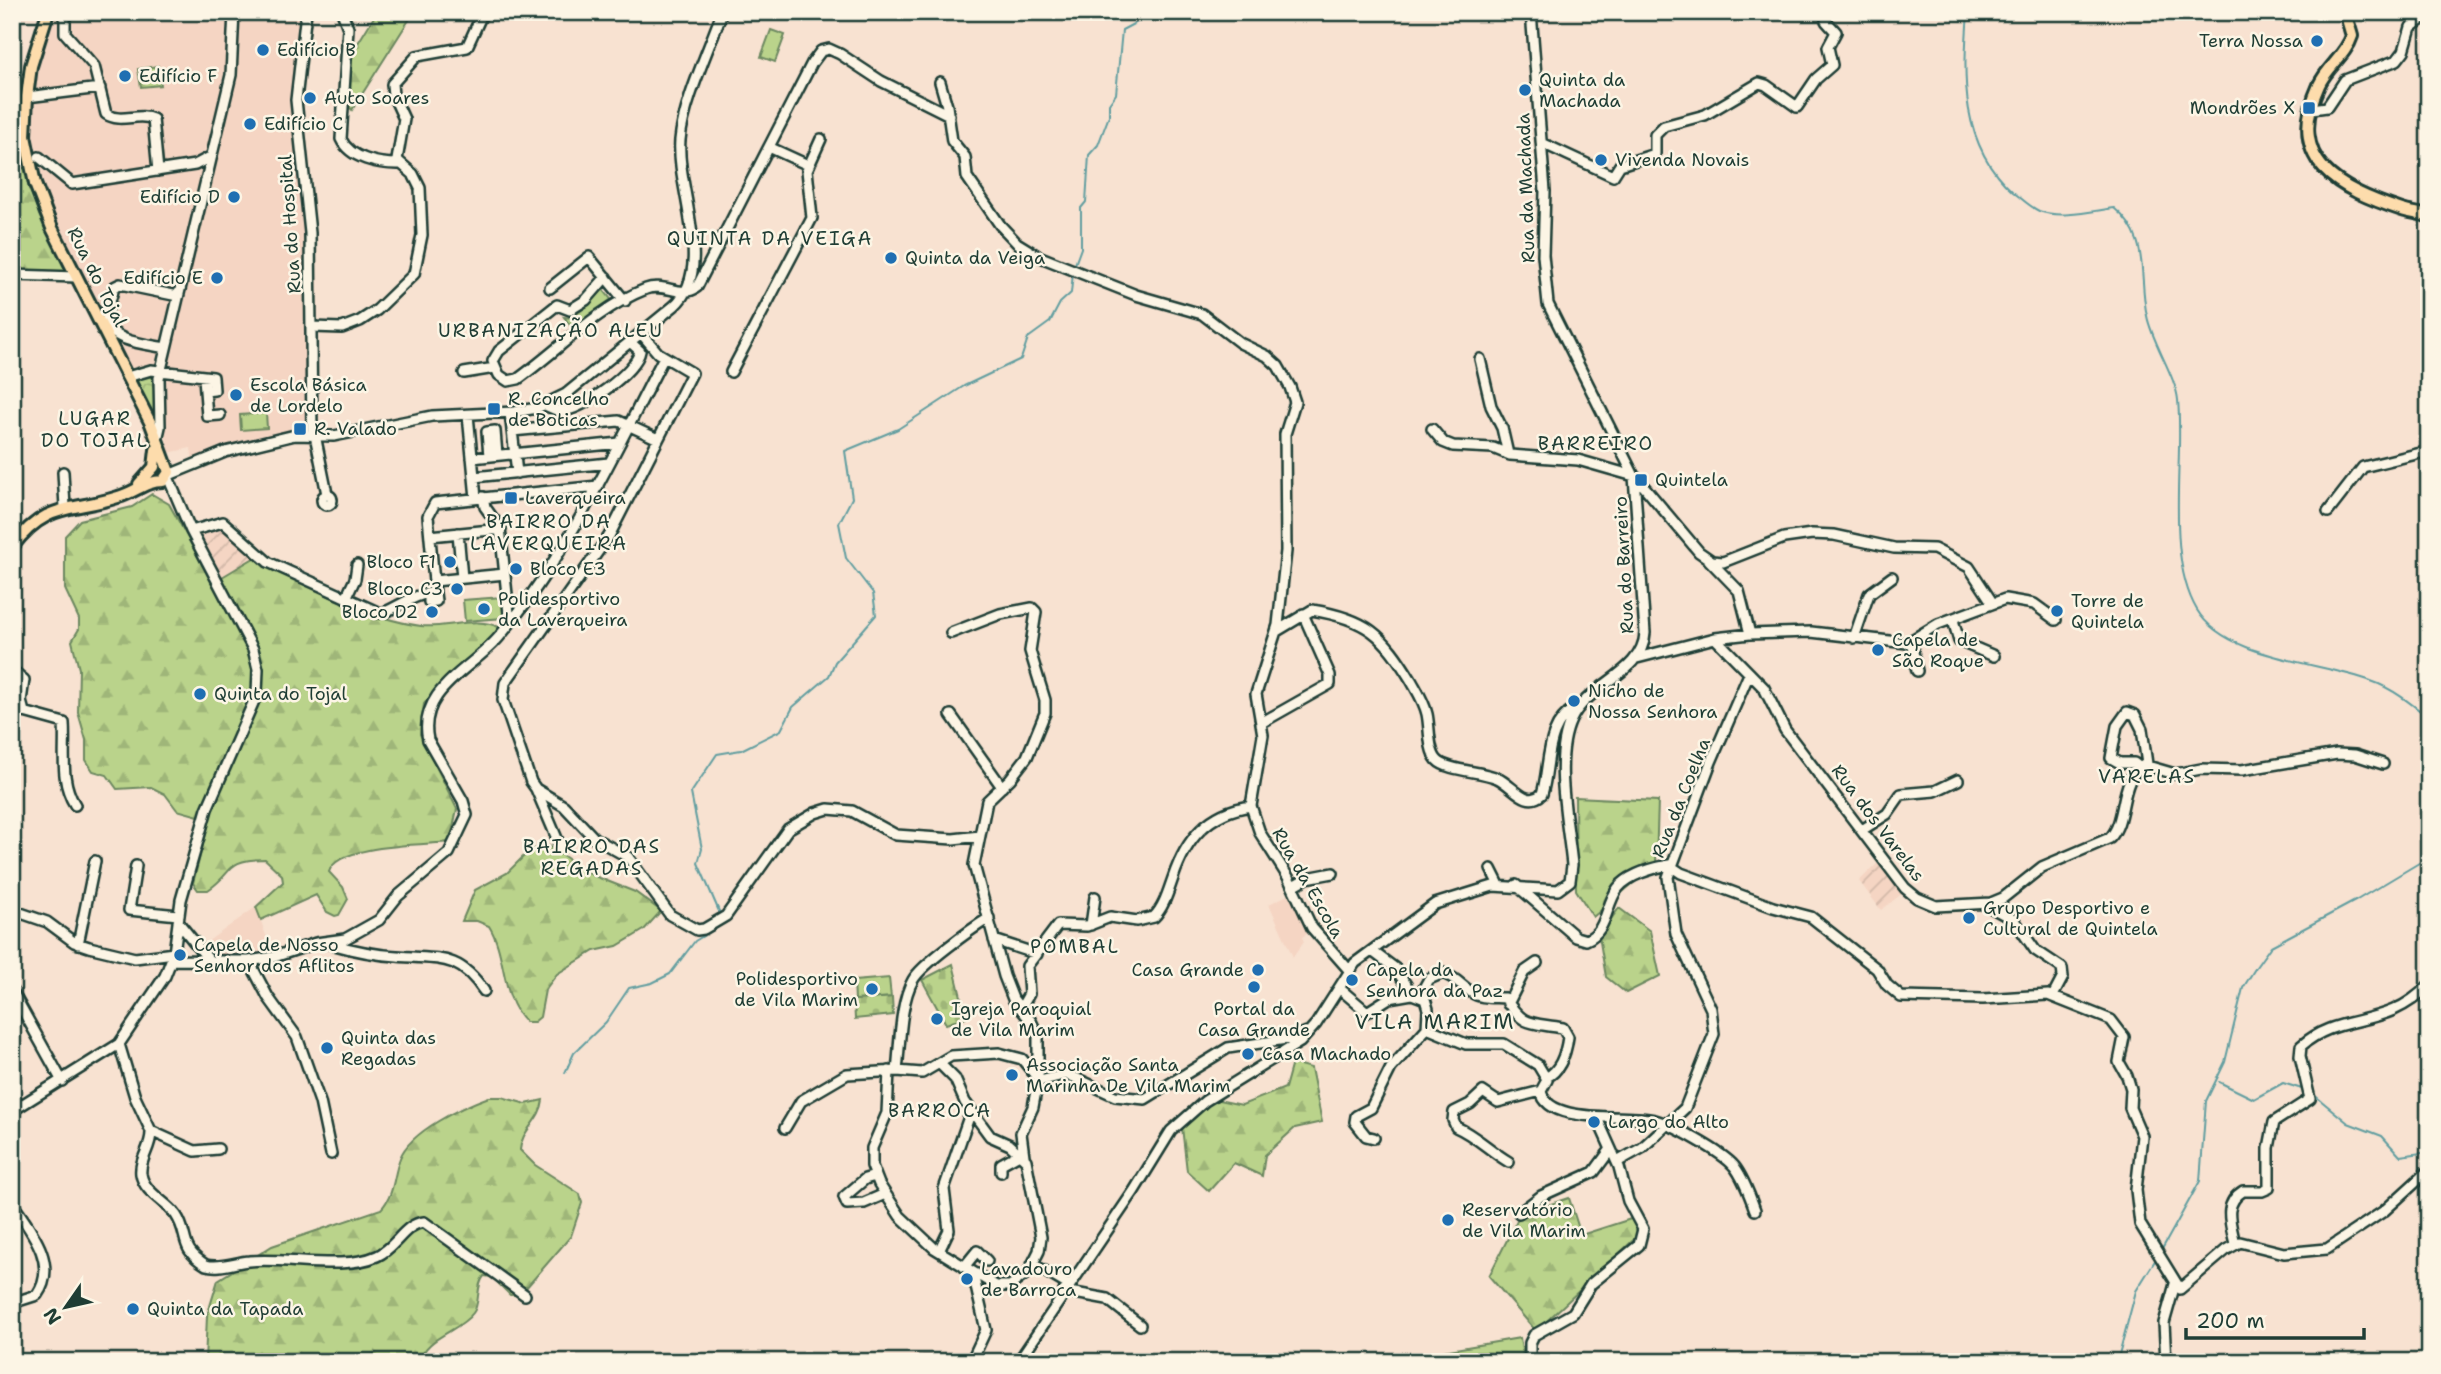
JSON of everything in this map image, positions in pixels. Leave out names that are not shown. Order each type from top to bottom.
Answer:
[{"type":"main road","name":"Rua do Tojal","points":[[48,12],[31,66],[25,124],[43,207],[157,440],[161,473]]},
{"type":"main road","points":[[2345,12],[2352,27],[2351,40],[2321,80],[2312,108],[2309,146],[2326,174],[2357,192],[2403,211],[2429,216]]},
{"type":"main road","points":[[12,547],[39,520],[65,507],[114,498],[161,473]]},
{"type":"street","points":[[65,12],[65,33],[91,61],[100,88],[102,108],[110,117],[153,119],[158,171]]},
{"type":"street","points":[[157,440],[160,371],[232,69],[234,12]]},
{"type":"street","name":"Rua do Hospital","points":[[306,12],[296,100],[309,217],[314,434],[327,494]]},
{"type":"street","points":[[312,327],[342,328],[377,310],[414,274],[422,235],[420,188],[413,174],[398,163],[366,159],[346,148],[341,139],[348,28],[342,12]]},
{"type":"street","points":[[398,163],[396,154],[404,119],[393,95],[394,80],[417,56],[467,47],[483,12]]},
{"type":"street","name":"Rua da Machada","points":[[1531,12],[1545,191],[1544,263],[1548,304],[1555,320]]},
{"type":"street","points":[[12,1111],[119,1044],[141,1015],[173,957],[178,918],[207,809],[254,700],[258,681],[251,646],[161,473],[181,470],[228,450],[284,437],[314,434],[334,436],[428,417],[510,412],[545,405],[570,391],[641,333],[677,303],[690,284],[693,251],[680,140],[721,13]]},
{"type":"street","points":[[2312,108],[2327,107],[2345,79],[2397,60],[2404,51],[2411,27],[2429,14]]},
{"type":"street","points":[[1542,143],[1613,176],[1620,165],[1655,154],[1655,137],[1662,127],[1705,115],[1759,83],[1797,107],[1816,79],[1832,65],[1828,47],[1836,32],[1826,22]]},
{"type":"street","points":[[606,277],[579,305],[570,310],[557,305],[495,355],[495,368],[504,380],[518,379],[579,330],[625,300],[654,287],[671,290],[702,280],[819,52],[826,49],[840,54],[886,84],[949,115]]},
{"type":"street","points":[[940,82],[949,115],[951,141],[965,158],[967,177],[1000,225],[1026,250],[1142,297],[1202,314],[1240,343],[1267,356],[1286,378],[1295,404],[1285,434],[1286,544],[1277,631],[1258,685],[1257,710],[1263,735],[1251,806],[1222,813],[1192,837],[1182,852],[1162,905],[1154,917],[1137,921],[1107,918],[1091,925],[1058,925],[1027,968],[1029,994],[1021,1008]]},
{"type":"street","points":[[27,97],[100,88]]},
{"type":"street","points":[[12,171],[25,124]]},
{"type":"street","points":[[731,372],[812,218],[808,165],[821,139]]},
{"type":"street","points":[[771,148],[808,165]]},
{"type":"street","points":[[15,155],[32,157],[72,184],[197,165],[212,156]]},
{"type":"street","points":[[550,288],[589,257],[625,300]]},
{"type":"street","points":[[12,275],[77,277]]},
{"type":"street","points":[[166,348],[123,338],[110,326],[107,318],[114,287],[120,284],[178,296]]},
{"type":"street","points":[[671,290],[677,303]]},
{"type":"street","name":"Rua do Barreiro","points":[[1555,320],[1634,476],[1645,632],[1643,646],[1637,658]]},
{"type":"street","points":[[561,848],[519,751],[502,693],[510,675],[609,536],[692,373],[664,357],[641,333]]},
{"type":"street","points":[[545,405],[562,411],[589,401],[635,363],[640,352],[630,342]]},
{"type":"street","points":[[12,911],[49,923],[78,944],[132,957],[249,961],[284,955],[322,942],[345,939],[379,920],[398,896],[439,865],[458,839],[466,809],[433,753],[426,730],[435,697],[510,623],[568,541],[664,357]]},
{"type":"street","points":[[1480,359],[1492,409],[1502,428],[1508,454]]},
{"type":"street","points":[[464,373],[495,368]]},
{"type":"street","points":[[127,377],[147,370],[213,377],[214,390],[205,391],[207,416],[220,415]]},
{"type":"street","points":[[510,412],[517,472]]},
{"type":"street","points":[[468,415],[474,477],[485,507],[501,528],[510,623]]},
{"type":"street","points":[[493,456],[487,432],[495,431],[495,437],[619,421],[658,439]]},
{"type":"street","points":[[1432,429],[1449,445],[1473,449],[1493,448],[1508,454],[1578,460],[1634,476],[1739,590],[1750,634]]},
{"type":"street","points":[[472,458],[620,443]]},
{"type":"street","points":[[2328,512],[2363,467],[2429,451]]},
{"type":"street","points":[[474,477],[609,463]]},
{"type":"street","points":[[63,472],[65,507]]},
{"type":"street","points":[[191,531],[223,522],[268,562],[383,614],[406,599],[432,593],[434,581],[428,516],[432,505],[480,497],[598,486]]},
{"type":"street","points":[[430,536],[501,528]]},
{"type":"street","points":[[458,533],[462,578]]},
{"type":"street","points":[[1708,559],[1727,562],[1784,538],[1812,534],[1835,535],[1894,548],[1934,549],[1951,555],[1974,572],[1992,603]]},
{"type":"street","points":[[1951,555],[1973,577],[1979,592]]},
{"type":"street","points":[[346,598],[355,579],[357,565]]},
{"type":"street","points":[[434,581],[505,574]]},
{"type":"street","points":[[1854,638],[1869,594],[1892,577]]},
{"type":"street","points":[[1277,631],[1314,610],[1363,625],[1382,637],[1424,703],[1432,734],[1432,752],[1437,760],[1448,767],[1499,779],[1526,799],[1535,799],[1542,794],[1552,739],[1564,717],[1637,658],[1715,638],[1750,634],[1802,632],[1911,642],[1935,625],[2005,599],[2028,602],[2056,620]]},
{"type":"street","points":[[951,633],[1000,614],[1032,608],[1036,612],[1030,651],[1044,697],[1045,713],[1033,747],[1012,777],[988,801],[974,868],[982,884],[1007,986],[1037,1033],[1038,1080],[1033,1107],[1021,1133],[1022,1155],[1041,1237],[1038,1255],[1029,1270]]},
{"type":"street","points":[[1261,723],[1330,684],[1329,672],[1303,614]]},
{"type":"street","points":[[1953,620],[1959,641],[1994,656]]},
{"type":"street","name":"Rua dos Varelas","points":[[1715,638],[1768,694],[1784,730],[1905,888],[1917,898],[1941,907],[1985,904],[2003,898],[2038,869],[2113,835],[2129,784],[2143,766]]},
{"type":"street","points":[[1911,642],[1917,671]]},
{"type":"street","points":[[12,670],[24,680],[21,701],[24,712],[64,723],[63,761],[68,792],[75,805]]},
{"type":"street","name":"Rua da Coelha","points":[[1617,1162],[1643,1148],[1690,1097],[1715,1028],[1708,1003],[1674,926],[1668,882],[1671,866],[1749,674]]},
{"type":"street","points":[[1018,1362],[1171,1131],[1196,1107],[1284,1053],[1312,1030],[1349,970],[1434,904],[1499,885],[1558,890],[1570,881],[1572,864],[1563,751],[1568,727],[1582,703]]},
{"type":"street","points":[[2143,766],[2141,725],[2135,715],[2127,712],[2116,729],[2116,744],[2111,758],[2120,763],[2134,763],[2143,766],[2175,774],[2200,769],[2242,770],[2337,754],[2356,755],[2383,764]]},
{"type":"street","points":[[951,715],[1002,786]]},
{"type":"street","points":[[1862,831],[1889,812],[1901,794],[1935,791],[1958,780]]},
{"type":"street","points":[[536,789],[564,806],[594,838],[628,857],[670,915],[697,930],[722,919],[788,829],[815,813],[828,809],[852,811],[896,835],[950,839],[980,836]]},
{"type":"street","name":"Rua da Escola","points":[[1251,806],[1263,838],[1293,886],[1312,928],[1349,970]]},
{"type":"street","points":[[78,944],[95,861]]},
{"type":"street","points":[[136,866],[129,910],[178,918],[209,960]]},
{"type":"street","points":[[1516,885],[1576,937],[1586,940],[1600,929],[1616,891],[1622,884],[1640,874],[1671,866],[1681,873],[1775,908],[1811,917],[1877,969],[1887,985],[1901,998],[1914,1000],[2053,996],[2111,1020],[2122,1032],[2124,1042],[2119,1063],[2127,1076],[2131,1091],[2130,1108],[2142,1134],[2136,1188],[2140,1223],[2164,1260],[2175,1284],[2183,1289],[2235,1244],[2247,1241],[2284,1253],[2327,1249],[2382,1212],[2429,1170]]},
{"type":"street","points":[[1491,869],[1499,885]]},
{"type":"street","points":[[1293,886],[1307,878],[1333,873]]},
{"type":"street","points":[[1091,925],[1095,897]]},
{"type":"street","points":[[1985,904],[2014,920],[2035,950],[2062,968],[2063,977],[2053,996]]},
{"type":"street","points":[[989,918],[962,936],[914,978],[901,1031],[887,1112],[872,1150],[875,1176],[906,1224],[973,1275],[1006,1287],[1037,1266],[1066,1288],[1107,1299],[1140,1325]]},
{"type":"street","points":[[994,940],[1037,954]]},
{"type":"street","points":[[322,942],[386,955],[445,959],[476,979],[484,991]]},
{"type":"street","points":[[1372,951],[1396,969],[1416,995],[1428,1004],[1427,1028],[1391,1068],[1371,1108],[1356,1116],[1355,1122],[1363,1134],[1374,1138]]},
{"type":"street","points":[[249,961],[266,994],[298,1037],[320,1102],[331,1154]]},
{"type":"street","points":[[1508,1004],[1524,972],[1538,963]]},
{"type":"street","points":[[1339,988],[1366,1012],[1389,998],[1416,995],[1429,980],[1443,973],[1461,980],[1472,993],[1503,998],[1514,1015],[1526,1022],[1562,1028],[1567,1031],[1568,1040],[1555,1072],[1547,1077],[1541,1091],[1542,1096],[1559,1109],[1597,1118],[1650,1119],[1666,1126],[1733,1165],[1755,1210]]},
{"type":"street","points":[[2235,1244],[2229,1213],[2230,1204],[2243,1191],[2262,1191],[2269,1188],[2269,1147],[2274,1122],[2307,1104],[2310,1092],[2300,1056],[2302,1045],[2323,1029],[2365,1022],[2401,1008],[2429,985]]},
{"type":"street","points":[[12,990],[62,1081]]},
{"type":"street","points":[[1427,1028],[1466,1044],[1504,1044],[1538,1065],[1547,1077]]},
{"type":"street","points":[[1038,1080],[1067,1074],[1115,1096],[1145,1099],[1228,1048],[1293,1038],[1312,1030]]},
{"type":"street","points":[[119,1044],[135,1097],[151,1131],[151,1144],[141,1168],[142,1177],[149,1189],[176,1215],[187,1248],[206,1265],[253,1260],[290,1263],[366,1259],[388,1250],[411,1227],[425,1222],[525,1295]]},
{"type":"street","points":[[785,1128],[800,1102],[841,1076],[893,1071],[922,1073],[954,1056],[1005,1054],[1022,1059],[1038,1080]]},
{"type":"street","points":[[939,1063],[955,1079],[971,1111],[990,1136],[1022,1155]]},
{"type":"street","points":[[1508,1162],[1482,1146],[1470,1132],[1455,1126],[1454,1112],[1470,1104],[1483,1092],[1498,1102],[1541,1091]]},
{"type":"street","points":[[939,1251],[948,1230],[944,1189],[971,1111]]},
{"type":"street","points":[[1530,1362],[1530,1346],[1534,1335],[1573,1313],[1590,1286],[1642,1240],[1643,1229],[1628,1201],[1617,1162],[1597,1118]]},
{"type":"street","points":[[151,1131],[195,1151],[218,1149]]},
{"type":"street","points":[[1519,1213],[1540,1196],[1594,1171],[1611,1149]]},
{"type":"street","points":[[1001,1172],[1001,1164],[1022,1155]]},
{"type":"street","points":[[875,1176],[866,1179],[844,1198],[847,1204],[864,1203],[885,1194]]},
{"type":"street","points":[[12,1203],[37,1242],[45,1274],[37,1295],[12,1303]]},
{"type":"street","points":[[964,1267],[977,1251],[987,1261]]},
{"type":"street","points":[[971,1362],[986,1330],[973,1275]]},
{"type":"street","points":[[2166,1362],[2164,1324],[2175,1284]]},
{"type":"street","points":[[923,1362],[934,1362]]},
{"type":"shaded area","points":[[53,12],[304,12],[293,91],[307,227],[310,374],[305,374],[306,378],[310,378],[309,419],[301,427],[239,446],[193,464],[191,448],[168,453],[157,367],[134,368],[125,363],[49,215],[33,162],[32,102],[36,69]]},
{"type":"shaded area","points":[[222,523],[259,555],[222,577],[194,532]]},
{"type":"shaded area","points":[[1880,861],[1903,893],[1881,910],[1859,881]]},
{"type":"shaded area","points":[[1294,892],[1310,932],[1302,937],[1304,942],[1293,957],[1269,904]]},
{"type":"shaded area","points":[[256,907],[273,956],[216,959],[204,944]]},
{"type":"green space","points":[[377,12],[414,12],[352,110],[346,102],[350,56]]},
{"type":"green space","points":[[771,30],[785,35],[775,62],[761,57]]},
{"type":"green space","points":[[158,66],[161,85],[141,87],[138,69]]},
{"type":"green space","points":[[17,168],[25,168],[39,215],[69,274],[12,273],[12,191]]},
{"type":"green space","points":[[602,288],[613,302],[573,329],[564,317],[572,318]]},
{"type":"green space","points":[[149,375],[154,381],[156,411],[148,413],[135,384],[140,377]]},
{"type":"green space","points":[[266,413],[267,428],[241,430],[240,415]]},
{"type":"green space","points":[[152,494],[169,504],[248,648],[254,671],[253,693],[210,790],[202,817],[177,810],[165,794],[151,787],[117,789],[107,775],[93,771],[86,760],[86,740],[78,712],[79,669],[72,641],[79,629],[79,619],[65,589],[65,536],[80,520],[132,507]]},
{"type":"green space","points":[[259,555],[294,578],[336,600],[380,616],[421,626],[472,622],[501,628],[499,634],[439,687],[424,704],[420,734],[457,809],[450,842],[364,851],[335,863],[329,872],[343,887],[348,899],[339,915],[335,916],[327,912],[316,895],[261,920],[256,907],[283,882],[282,875],[265,859],[236,864],[208,890],[198,890],[193,883],[213,806],[261,685],[261,662],[221,583],[222,577]]},
{"type":"green space","name":"Polidesportivo da Laverqueira","points":[[502,597],[504,618],[465,621],[463,600]]},
{"type":"green space","points":[[1575,797],[1658,801],[1656,864],[1593,917],[1576,890]]},
{"type":"green space","points":[[549,846],[592,875],[635,892],[661,911],[644,930],[617,946],[594,951],[557,974],[545,990],[540,1017],[534,1022],[526,1022],[512,1001],[499,950],[489,926],[477,921],[462,921],[475,890],[507,873],[530,850]]},
{"type":"green space","points":[[1619,908],[1650,931],[1660,976],[1626,993],[1606,977],[1599,936]]},
{"type":"green space","points":[[953,964],[966,1017],[946,1024],[922,980]]},
{"type":"green space","name":"Polidesportivo de Vila Marim","points":[[889,978],[891,997],[855,1000],[854,981]]},
{"type":"green space","points":[[892,997],[893,1015],[855,1019],[854,1000]]},
{"type":"green space","points":[[1292,1063],[1311,1068],[1322,1122],[1295,1128],[1265,1155],[1262,1176],[1234,1163],[1209,1191],[1187,1171],[1182,1127],[1214,1099],[1242,1105],[1285,1088]]},
{"type":"green space","points":[[489,1097],[502,1097],[526,1104],[543,1100],[520,1150],[535,1165],[580,1194],[582,1203],[571,1236],[526,1288],[518,1295],[510,1295],[492,1277],[484,1276],[473,1313],[428,1346],[420,1362],[205,1362],[207,1316],[218,1280],[272,1246],[381,1209],[391,1191],[400,1158],[415,1138],[452,1113]]},
{"type":"green space","points":[[1569,1198],[1581,1235],[1634,1218],[1642,1232],[1536,1331],[1489,1276],[1520,1214]]},
{"type":"green space","points":[[1520,1338],[1524,1362],[1438,1362],[1437,1352]]},
{"type":"waterway","points":[[1074,267],[1081,248],[1081,208],[1086,202],[1089,155],[1098,145],[1109,116],[1109,104],[1116,94],[1122,30],[1139,21],[1139,12]]},
{"type":"waterway","points":[[1968,12],[1965,61],[1969,109],[1974,132],[1996,173],[2013,192],[2039,211],[2067,214],[2114,208],[2134,232],[2141,258],[2147,316],[2178,400],[2181,563],[2187,588],[2197,610],[2211,626],[2229,639],[2276,657],[2379,684],[2402,697],[2429,718]]},
{"type":"waterway","points":[[721,916],[698,863],[702,849],[691,793],[717,754],[741,750],[781,730],[793,707],[829,676],[835,662],[876,615],[873,593],[846,558],[839,523],[852,498],[845,451],[898,429],[964,386],[1021,359],[1028,338],[1050,322],[1060,303],[1071,293],[1073,273]]},
{"type":"waterway","points":[[2161,1251],[2200,1181],[2206,1101],[2225,1062],[2243,988],[2256,967],[2271,946],[2357,900],[2429,857]]},
{"type":"waterway","points":[[565,1073],[574,1053],[606,1022],[629,988],[652,983],[670,974],[695,941],[721,925]]},
{"type":"waterway","points":[[2219,1082],[2254,1099],[2283,1083],[2305,1090]]},
{"type":"waterway","points":[[2313,1094],[2348,1123],[2382,1136],[2400,1156],[2429,1152]]},
{"type":"waterway","points":[[2117,1362],[2136,1291],[2156,1259]]},
{"type":"place","name":"Terra Nossa","points":[[2317,41]]},
{"type":"place","name":"Edifício B","points":[[263,50]]},
{"type":"place","name":"Edifício F","points":[[125,76]]},
{"type":"place","name":"Quinta da Machada","points":[[1525,90]]},
{"type":"place","name":"Auto Soares","points":[[310,98]]},
{"type":"place","name":"Mondrões X","points":[[2309,108]]},
{"type":"place","name":"Edifício C","points":[[250,124]]},
{"type":"place","name":"Vivenda Novais","points":[[1601,160]]},
{"type":"place","name":"Edifício D","points":[[234,197]]},
{"type":"place","name":"Quinta da Veiga","points":[[891,258]]},
{"type":"place","name":"Edifício E","points":[[217,278]]},
{"type":"place","name":"Escola Básica de Lordelo","points":[[236,395]]},
{"type":"place","name":"R. Concelho de Boticas","points":[[494,409]]},
{"type":"place","name":"R. Valado","points":[[300,429]]},
{"type":"place","name":"Quintela","points":[[1641,480]]},
{"type":"place","name":"Laverqueira","points":[[511,498]]},
{"type":"place","name":"Bloco F1","points":[[450,562]]},
{"type":"place","name":"Bloco E3","points":[[516,569]]},
{"type":"place","name":"Bloco C3","points":[[457,589]]},
{"type":"place","name":"Polidesportivo da Laverqueira","points":[[484,609]]},
{"type":"place","name":"Torre de Quintela","points":[[2057,611]]},
{"type":"place","name":"Bloco D2","points":[[432,612]]},
{"type":"place","name":"Capela de São Roque","points":[[1878,650]]},
{"type":"place","name":"Quinta do Tojal","points":[[200,694]]},
{"type":"place","name":"Nicho de Nossa Senhora","points":[[1574,701]]},
{"type":"place","name":"Grupo Desportivo e Cultural de Quintela","points":[[1969,918]]},
{"type":"place","name":"Capela de Nosso Senhor dos Aflitos","points":[[180,955]]},
{"type":"place","name":"Casa Grande","points":[[1258,970]]},
{"type":"place","name":"Capela da Senhora da Paz","points":[[1352,980]]},
{"type":"place","name":"Portal da Casa Grande","points":[[1254,987]]},
{"type":"place","name":"Polidesportivo de Vila Marim","points":[[872,989]]},
{"type":"place","name":"Igreja Paroquial de Vila Marim","points":[[937,1019]]},
{"type":"place","name":"Quinta das Regadas","points":[[327,1048]]},
{"type":"place","name":"Casa Machado","points":[[1248,1054]]},
{"type":"place","name":"Associação Santa Marinha De Vila Marim","points":[[1012,1075]]},
{"type":"place","name":"Largo do Alto","points":[[1594,1122]]},
{"type":"place","name":"Reservatório de Vila Marim","points":[[1448,1220]]},
{"type":"place","name":"Lavadouro de Barroca","points":[[967,1279]]},
{"type":"place","name":"Quinta da Tapada","points":[[133,1309]]},
{"type":"district","name":"QUINTA DA VEIGA","points":[[770,238]]},
{"type":"district","name":"URBANIZAÇÃO ALEU","points":[[551,330]]},
{"type":"district","name":"LUGAR DO TOJAL","points":[[95,429]]},
{"type":"district","name":"BARREIRO","points":[[1596,443]]},
{"type":"district","name":"BAIRRO DA LAVERQUEIRA","points":[[549,532]]},
{"type":"district","name":"VARELAS","points":[[2147,776]]},
{"type":"district","name":"BAIRRO DAS REGADAS","points":[[592,857]]},
{"type":"district","name":"POMBAL","points":[[1075,946]]},
{"type":"district","name":"VILA MARIM","points":[[1435,1022]]},
{"type":"district","name":"BARROCA","points":[[940,1110]]}]
